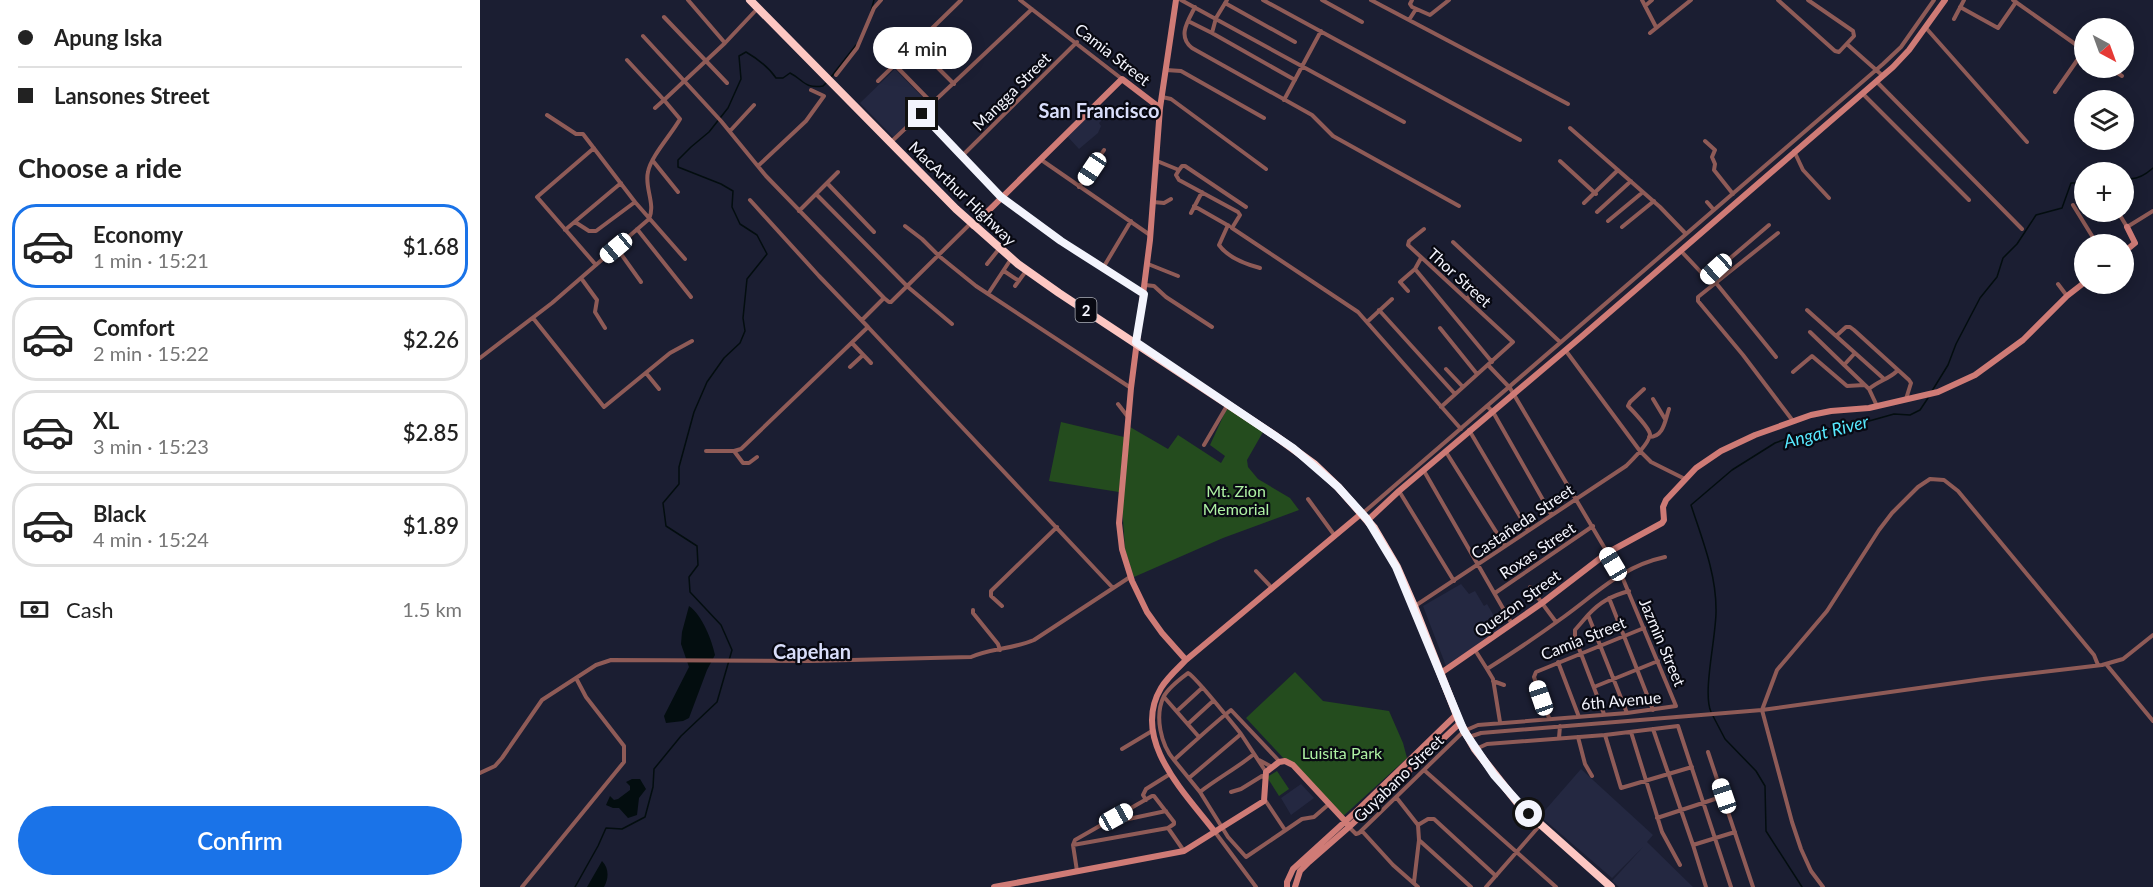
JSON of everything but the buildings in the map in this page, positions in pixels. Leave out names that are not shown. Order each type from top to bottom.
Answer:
[{"type":"highway","name":"MacArthur Highway","points":[[750,0],[831,78],[972,224],[1011,258],[1314,464],[1365,517],[1394,562],[1457,714],[1475,749],[1520,806],[1611,887]]},
{"type":"street","points":[[688,0],[725,43]]},
{"type":"street","points":[[831,78],[856,49],[874,8],[881,0]]},
{"type":"street","points":[[878,81],[961,0]]},
{"type":"street","name":"Camia Street","points":[[1020,0],[1160,108]]},
{"type":"street","points":[[1176,0],[1165,97],[1160,108],[1158,161],[1148,264],[1136,342],[1119,523],[1122,549],[1130,576],[1147,612],[1186,660]]},
{"type":"street","points":[[1181,0],[1404,122]]},
{"type":"street","points":[[1263,0],[1520,141]]},
{"type":"street","points":[[1322,0],[1362,22]]},
{"type":"street","points":[[1371,0],[1568,104]]},
{"type":"street","points":[[1412,0],[1410,4],[1430,15],[1449,0]]},
{"type":"street","points":[[1642,0],[1656,27]]},
{"type":"street","points":[[1645,6],[1652,0]]},
{"type":"street","points":[[1650,33],[1691,0]]},
{"type":"street","points":[[1778,0],[1835,51],[1839,52],[1848,45],[1854,36],[1853,32],[1808,0]]},
{"type":"street","points":[[1904,49],[1934,0]]},
{"type":"street","points":[[1526,377],[1565,350],[1745,188],[1880,72],[1926,28],[1945,0]]},
{"type":"street","points":[[1954,19],[1964,0]]},
{"type":"street","points":[[1960,7],[1998,28],[2014,1],[2074,43]]},
{"type":"street","points":[[1212,33],[1216,18],[1226,2],[1295,42]]},
{"type":"street","points":[[1195,7],[1183,38],[1192,48],[1312,115],[1333,136],[1459,206]]},
{"type":"street","points":[[655,108],[725,43],[758,8]]},
{"type":"street","points":[[891,142],[1032,9]]},
{"type":"street","points":[[1409,20],[1416,9]]},
{"type":"street","points":[[664,17],[727,84]]},
{"type":"street","points":[[1188,21],[1295,80]]},
{"type":"street","points":[[1926,28],[2027,141]]},
{"type":"street","points":[[1284,100],[1321,31]]},
{"type":"street","points":[[643,36],[799,211],[884,298],[891,302],[1122,79]]},
{"type":"street","name":"Mangga Street","points":[[962,156],[1077,42]]},
{"type":"street","points":[[915,45],[954,84]]},
{"type":"street","points":[[1848,45],[1880,72]]},
{"type":"street","points":[[480,358],[533,318],[650,217],[647,179],[649,167],[680,119],[627,60]]},
{"type":"street","points":[[895,65],[933,104]]},
{"type":"street","points":[[2055,92],[2074,65]]},
{"type":"street","points":[[1167,70],[1181,71],[1264,118]]},
{"type":"street","points":[[1827,117],[1862,93],[1876,81],[1880,72]]},
{"type":"street","points":[[1876,81],[2022,229]]},
{"type":"street","points":[[758,166],[806,121],[824,96],[811,90]]},
{"type":"street","points":[[1862,93],[1969,200]]},
{"type":"street","points":[[1165,97],[1266,169]]},
{"type":"street","points":[[730,131],[754,105]]},
{"type":"street","points":[[922,114],[1001,197],[1061,241],[1144,294]]},
{"type":"street","points":[[547,115],[576,134],[583,135],[635,202],[685,259]]},
{"type":"street","points":[[1570,129],[1654,201],[1686,234]]},
{"type":"street","points":[[1365,517],[1526,377],[1560,342],[1681,245],[1686,234],[1733,194],[1745,188],[1794,151],[1808,134]]},
{"type":"street","points":[[1705,141],[1715,150],[1712,157],[1715,164],[1714,170],[1733,194]]},
{"type":"street","points":[[594,148],[537,195],[596,264]]},
{"type":"street","points":[[1079,187],[1104,150]]},
{"type":"street","points":[[1794,151],[1803,170],[1829,198]]},
{"type":"street","points":[[1040,159],[1150,235]]},
{"type":"street","points":[[653,161],[678,192]]},
{"type":"street","points":[[1158,161],[1179,170]]},
{"type":"street","points":[[1560,161],[1596,194]]},
{"type":"street","points":[[1246,207],[1185,166],[1182,166],[1176,175],[1179,180],[1238,212],[1240,215],[1230,226],[1219,245],[1243,264],[1260,268]]},
{"type":"street","points":[[1584,203],[1596,194],[1618,170]]},
{"type":"street","points":[[799,211],[838,172]]},
{"type":"street","points":[[1597,212],[1631,181]]},
{"type":"street","points":[[565,230],[621,183]]},
{"type":"street","points":[[827,183],[874,232]]},
{"type":"street","points":[[1191,213],[1202,192]]},
{"type":"street","points":[[1608,221],[1643,192]]},
{"type":"street","points":[[816,194],[908,287],[952,324]]},
{"type":"street","points":[[1153,202],[1164,203],[1171,199]]},
{"type":"street","points":[[750,200],[1113,588]]},
{"type":"street","points":[[1622,227],[1654,201]]},
{"type":"street","points":[[575,222],[589,231],[596,231],[635,202]]},
{"type":"street","points":[[1707,202],[1714,210]]},
{"type":"street","points":[[2073,205],[2091,234]]},
{"type":"street","points":[[1194,206],[1230,226],[1346,303],[1367,322],[1461,429]]},
{"type":"street","points":[[2127,227],[2153,211]]},
{"type":"street","points":[[1103,268],[1131,221]]},
{"type":"street","points":[[2124,222],[2130,234]]},
{"type":"street","points":[[1707,278],[1769,225]]},
{"type":"street","points":[[905,226],[988,294],[1131,388]]},
{"type":"street","points":[[638,229],[691,297]]},
{"type":"street","name":"Thor Street","points":[[1424,229],[1408,243],[1513,342],[1490,363]]},
{"type":"street","points":[[1778,233],[1698,297],[1698,301],[1794,422]]},
{"type":"street","points":[[1453,242],[1560,342]]},
{"type":"street","points":[[1681,245],[1776,357]]},
{"type":"street","points":[[616,248],[641,282]]},
{"type":"street","points":[[987,264],[999,248]]},
{"type":"street","points":[[988,294],[1011,258]]},
{"type":"street","points":[[1408,291],[1401,282],[1422,258]]},
{"type":"street","points":[[1148,264],[1178,276]]},
{"type":"street","name":"Jazmin Street","points":[[1415,268],[1511,390],[1593,526],[1629,591],[1676,705],[1674,708]]},
{"type":"street","points":[[1015,286],[1027,270]]},
{"type":"street","points":[[1004,271],[1019,281]]},
{"type":"street","points":[[581,278],[597,300],[595,312],[605,328]]},
{"type":"street","points":[[2058,284],[2067,296]]},
{"type":"street","points":[[1145,285],[1154,286],[1166,297],[1212,327]]},
{"type":"street","points":[[1467,299],[1476,289]]},
{"type":"street","points":[[1565,350],[1640,452],[1651,462],[1685,479],[1721,451],[1755,435],[1826,412],[1869,408],[1932,393],[1975,375],[2033,331],[2074,291]]},
{"type":"street","points":[[862,320],[884,298]]},
{"type":"street","points":[[1367,322],[1392,299]]},
{"type":"street","points":[[1379,310],[1455,394]]},
{"type":"street","points":[[1807,310],[1882,378]]},
{"type":"street","points":[[533,318],[603,406],[608,406],[670,353],[692,341]]},
{"type":"street","points":[[706,451],[734,452],[741,449],[868,327]]},
{"type":"street","points":[[1836,336],[1844,327],[1850,327],[1911,383],[1906,399]]},
{"type":"street","points":[[1440,328],[1477,374]]},
{"type":"street","points":[[1810,332],[1865,385],[1877,406]]},
{"type":"street","points":[[852,343],[871,363]]},
{"type":"street","points":[[1844,365],[1855,353]]},
{"type":"street","points":[[850,367],[863,355]]},
{"type":"street","points":[[1794,372],[1812,356],[1847,386],[1865,385]]},
{"type":"street","points":[[1441,407],[1490,363]]},
{"type":"street","points":[[1446,369],[1463,387]]},
{"type":"street","points":[[1869,408],[1869,391],[1882,378],[1892,376],[1897,370]]},
{"type":"street","points":[[646,373],[659,389]]},
{"type":"street","points":[[1644,389],[1628,406],[1649,431],[1649,437]]},
{"type":"street","points":[[1653,399],[1665,419]]},
{"type":"street","points":[[1118,404],[1128,417]]},
{"type":"street","points":[[1204,445],[1228,404]]},
{"type":"street","points":[[1490,409],[1551,514]]},
{"type":"street","points":[[1665,419],[1669,409]]},
{"type":"street","name":"Castañeda Street","points":[[1414,606],[1551,514],[1620,472],[1640,452],[1649,437],[1653,438],[1660,433],[1665,419]]},
{"type":"street","points":[[1256,887],[1171,774],[1160,755],[1153,730],[1156,698],[1166,681],[1186,660],[1335,536],[1365,517],[1424,471],[1461,429],[1468,428]]},
{"type":"street","points":[[1468,428],[1528,530]]},
{"type":"street","points":[[734,452],[743,463],[749,463],[757,458]]},
{"type":"street","points":[[1441,452],[1505,546]]},
{"type":"street","points":[[1424,471],[1512,624]]},
{"type":"street","name":"Quezon Street","points":[[1441,673],[1542,603],[1607,553],[1662,523],[1665,516],[1663,504],[1685,479]]},
{"type":"street","points":[[1823,887],[1811,871],[1792,822],[1762,710],[1777,670],[1827,611],[1879,530],[1911,493],[1930,480],[1944,480],[1958,491],[2094,655],[2098,665]]},
{"type":"street","points":[[1399,491],[1454,581]]},
{"type":"street","points":[[1308,499],[1335,536]]},
{"type":"street","points":[[1002,606],[992,596],[991,591],[1057,526]]},
{"type":"street","name":"Roxas Street","points":[[1494,593],[1593,526]]},
{"type":"street","points":[[1487,669],[1556,622],[1620,574],[1665,557]]},
{"type":"street","points":[[1256,571],[1272,588]]},
{"type":"street","points":[[480,773],[495,765],[502,758],[542,700],[596,665],[615,658],[914,660],[971,657],[1034,640],[1130,576]]},
{"type":"street","points":[[1530,587],[1556,622]]},
{"type":"street","points":[[1604,714],[1580,654],[1575,630],[1600,602],[1629,591]]},
{"type":"street","points":[[1609,598],[1653,710]]},
{"type":"street","points":[[973,610],[1000,650]]},
{"type":"street","points":[[1588,615],[1627,713]]},
{"type":"street","name":"Camia Street","points":[[1549,718],[1534,674],[1644,627]]},
{"type":"street","points":[[1287,887],[1293,869],[1464,730],[1481,733],[1762,710],[2106,664],[2123,659],[2153,635]]},
{"type":"street","points":[[1475,650],[1493,681],[1500,722]]},
{"type":"street","points":[[1594,687],[1658,661]]},
{"type":"street","points":[[1558,662],[1579,717]]},
{"type":"street","points":[[2106,664],[2153,721]]},
{"type":"street","points":[[1285,830],[1265,800],[1265,775],[1258,760],[1241,734],[1213,702],[1194,675],[1188,673],[1164,696],[1159,714],[1164,746],[1200,792],[1222,828],[1246,857],[1302,819],[1314,817],[1329,804]]},
{"type":"street","points":[[522,887],[624,762],[624,746],[585,697],[576,678]]},
{"type":"street","points":[[1493,681],[1504,685]]},
{"type":"street","points":[[1177,711],[1202,688]]},
{"type":"street","points":[[1164,696],[1199,737]]},
{"type":"street","points":[[1189,723],[1213,702]]},
{"type":"street","name":"6th Avenue","points":[[1464,730],[1478,725],[1500,722],[1674,708]]},
{"type":"street","points":[[1174,760],[1231,710],[1280,762]]},
{"type":"street","points":[[1295,887],[1300,871],[1457,714]]},
{"type":"street","points":[[1559,738],[1560,726]]},
{"type":"street","points":[[1475,749],[1486,744],[1605,735],[1678,726],[1731,887]]},
{"type":"street","points":[[1653,729],[1706,887]]},
{"type":"street","points":[[1122,748],[1153,730]]},
{"type":"street","name":"Guyabano Street","points":[[1347,824],[1357,835],[1362,831],[1464,730]]},
{"type":"street","points":[[1631,732],[1657,818],[1667,844],[1680,865]]},
{"type":"street","points":[[1189,778],[1241,734]]},
{"type":"street","points":[[1605,735],[1620,786],[1623,788],[1692,767]]},
{"type":"street","points":[[1578,737],[1585,764],[1592,777]]},
{"type":"street","points":[[1708,752],[1753,887]]},
{"type":"street","points":[[1200,792],[1222,774],[1236,768],[1254,754]]},
{"type":"street","points":[[1258,760],[1272,767]]},
{"type":"street","points":[[1231,792],[1265,775],[1280,762],[1287,761],[1347,824]]},
{"type":"street","points":[[1424,770],[1556,887]]},
{"type":"street","points":[[1146,800],[1143,795],[1146,789],[1171,774]]},
{"type":"street","points":[[1073,846],[1168,828],[1174,822],[1154,796],[1146,800],[1078,838],[1073,846],[1077,872]]},
{"type":"street","points":[[1657,818],[1724,796]]},
{"type":"street","points":[[1396,797],[1418,825],[1419,840],[1414,882]]},
{"type":"street","points":[[994,887],[1184,851],[1265,800]]},
{"type":"street","points":[[1101,825],[1166,811]]},
{"type":"street","points":[[1418,825],[1428,819],[1434,819],[1496,876]]},
{"type":"street","points":[[1486,887],[1541,824]]},
{"type":"street","points":[[1168,828],[1184,851]]},
{"type":"street","points":[[1362,831],[1393,865],[1418,887]]},
{"type":"street","points":[[1693,845],[1735,832]]},
{"type":"street","points":[[1419,840],[1471,887]]},
{"type":"shaded area","points":[[895,69],[930,105],[894,138],[860,103]]},
{"type":"shaded area","points":[[1095,110],[1104,118],[1099,123],[1101,126],[1098,133],[1079,149],[1067,136]]},
{"type":"shaded area","points":[[1461,584],[1469,594],[1475,591],[1484,606],[1487,604],[1501,628],[1446,666],[1423,606]]},
{"type":"shaded area","points":[[689,606],[706,628],[715,655],[689,718],[666,723],[664,716],[689,667],[681,644]]},
{"type":"shaded area","points":[[1581,769],[1653,835],[1647,842],[1693,887],[1619,887],[1612,881],[1643,847],[1612,878],[1540,816]]},
{"type":"shaded area","points":[[640,779],[646,789],[639,798],[637,815],[628,818],[619,808],[606,805],[610,796],[614,800],[618,799],[630,790],[626,782]]},
{"type":"shaded area","points":[[1301,784],[1314,798],[1291,815],[1281,798]]},
{"type":"shaded area","points":[[602,861],[607,873],[604,887],[587,887]]},
{"type":"green space","name":"Mt. Zion Memorial","points":[[1227,408],[1263,432],[1247,460],[1248,467],[1258,479],[1290,498],[1299,510],[1223,538],[1134,577],[1125,549],[1122,505],[1130,427],[1168,449],[1178,435],[1221,463],[1225,456],[1210,445]]},
{"type":"green space","points":[[1061,422],[1124,437],[1119,492],[1049,481]]},
{"type":"green space","name":"Luisita Park","points":[[1295,672],[1323,701],[1389,711],[1403,743],[1407,758],[1340,819],[1246,718]]},
{"type":"green space","points":[[1277,771],[1289,789],[1279,796],[1267,777]]},
{"type":"waterway","points":[[871,11],[874,0]]},
{"type":"waterway","points":[[831,77],[856,45]]},
{"type":"waterway","points":[[575,887],[606,828],[622,829],[645,817],[653,787],[654,769],[681,736],[717,702],[732,650],[721,625],[690,592],[689,577],[698,565],[697,546],[666,526],[663,503],[679,484],[679,467],[694,412],[707,382],[724,358],[740,343],[745,331],[743,318],[747,279],[767,254],[757,235],[740,224],[732,207],[733,191],[678,167],[678,160],[709,132],[728,108],[741,79],[739,56],[746,52],[762,63],[776,78],[783,78],[790,73],[812,86],[823,86],[826,83]]},
{"type":"waterway","name":"Angat River","points":[[2134,178],[2153,168]]},
{"type":"waterway","name":"Angat River","points":[[1932,391],[1948,365],[1956,344],[1980,298],[1997,277],[2003,258],[2017,244],[2036,215],[2062,208],[2071,183],[2074,183]]},
{"type":"waterway","name":"Angat River","points":[[1711,712],[1708,691],[1716,620],[1714,582],[1691,505],[1732,470],[1775,443],[1800,434],[1862,423],[1894,414],[1910,415],[1920,410],[1928,398]]},
{"type":"waterway","name":"Angat River","points":[[1713,716],[1725,739],[1756,771],[1765,786],[1766,831],[1802,887]]},
{"type":"district","name":"San Francisco","points":[[1099,110]]},
{"type":"district","name":"Capehan","points":[[812,651]]},
{"type":"route","points":[[922,114],[1001,197],[1061,241],[1144,294],[1136,342],[1293,448],[1314,464],[1362,513],[1383,542],[1396,567],[1464,731],[1503,787],[1529,814]]}]
